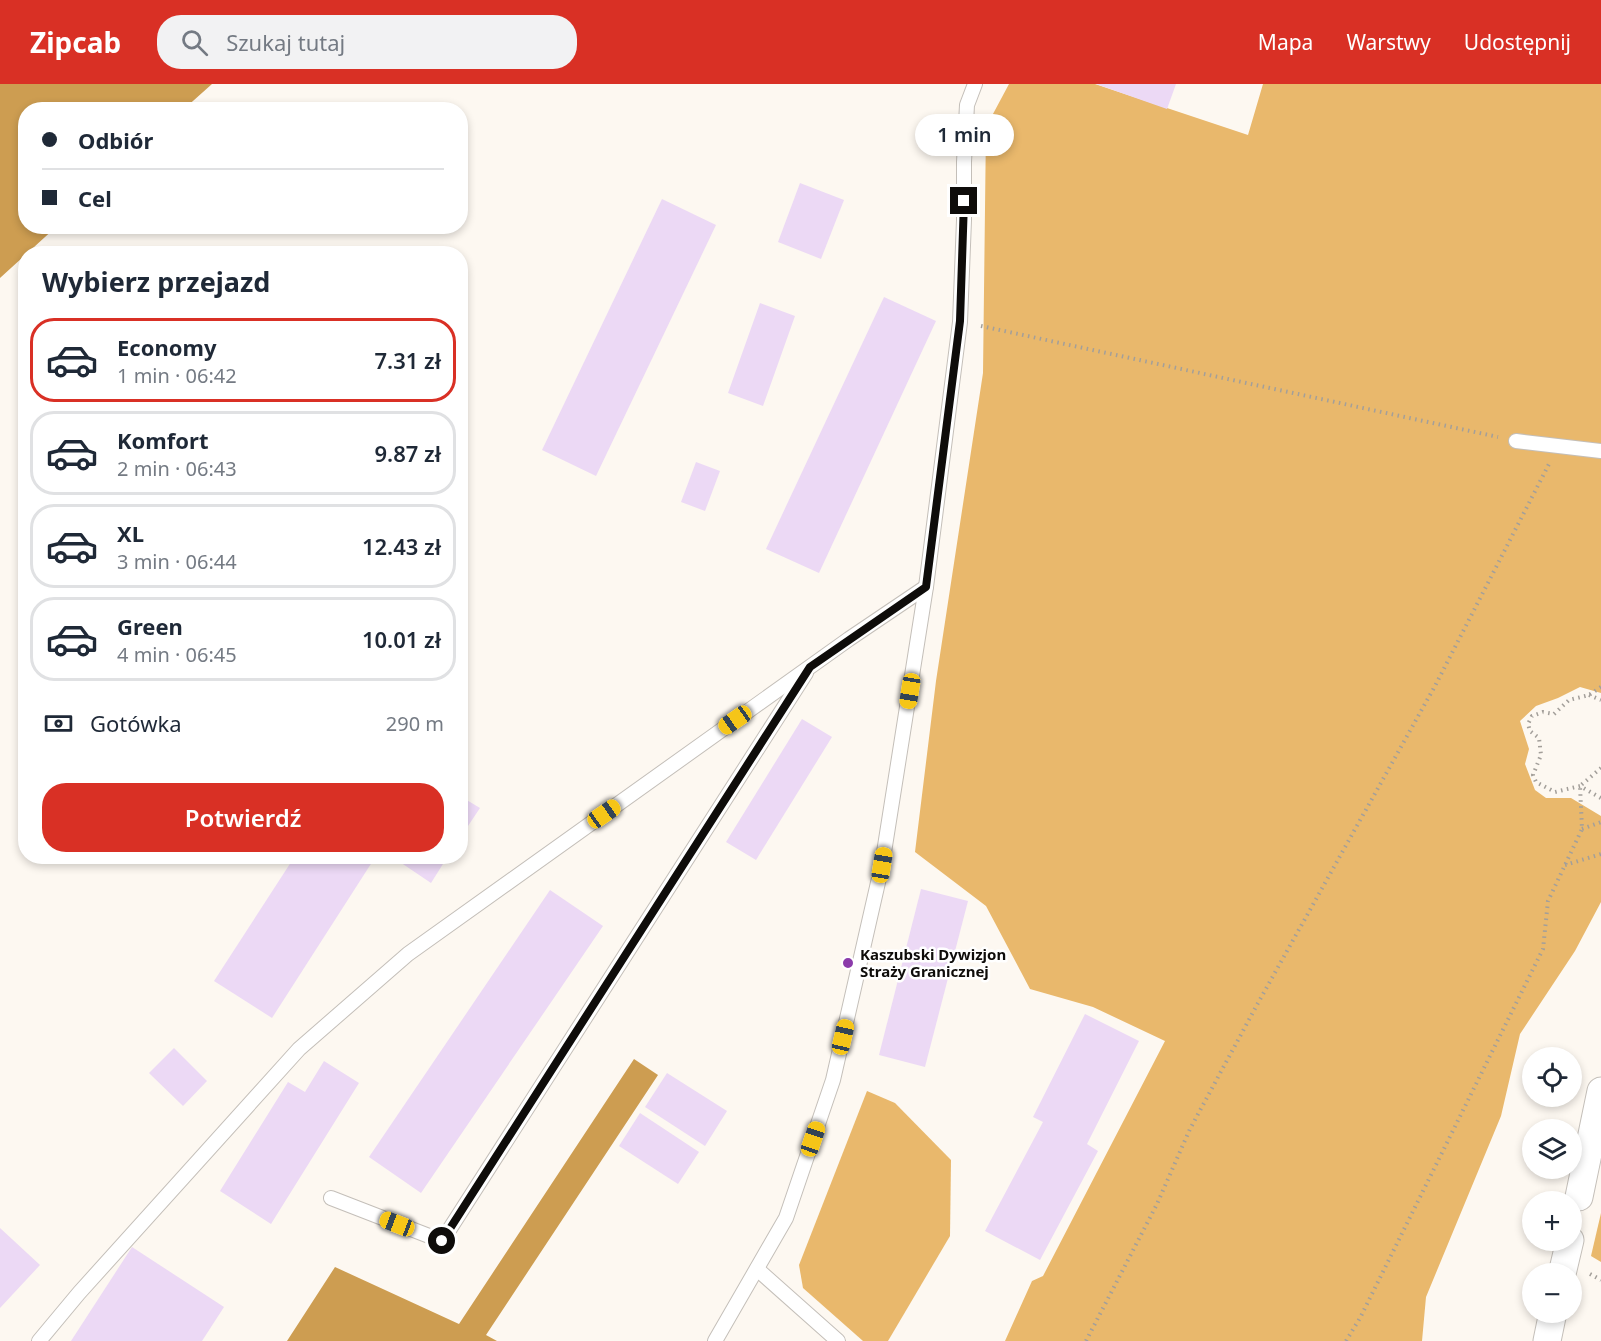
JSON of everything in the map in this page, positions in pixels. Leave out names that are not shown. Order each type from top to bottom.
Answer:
[{"type":"street","points":[[1580,1191],[1601,1091]]},
{"type":"street","points":[[1547,1341],[1551,1323]]},
{"type":"lane","points":[[715,1341],[786,1218],[833,1080],[882,865],[926,587],[960,321],[967,105],[975,84]]},
{"type":"lane","points":[[1516,441],[1601,451]]},
{"type":"lane","points":[[39,1341],[291,1058],[408,954],[926,587]]},
{"type":"lane","points":[[331,1198],[442,1241],[810,667]]},
{"type":"lane","points":[[757,1269],[838,1341]]},
{"type":"path","points":[[960,321],[1516,441]]},
{"type":"path","points":[[1086,1341],[1157,1204],[1190,1129],[1435,686],[1558,446]]},
{"type":"path","points":[[1601,687],[1589,695],[1569,700],[1554,714],[1543,712],[1532,716],[1528,724],[1530,731],[1539,738],[1541,755],[1533,775],[1536,782],[1555,792],[1580,786],[1601,768]]},
{"type":"path","points":[[1589,695],[1601,700]]},
{"type":"path","points":[[1580,786],[1601,798]]},
{"type":"path","points":[[1346,1341],[1360,1318],[1543,949],[1548,901],[1581,829],[1580,786]]},
{"type":"path","points":[[1581,829],[1601,822]]},
{"type":"path","points":[[1565,865],[1601,854]]},
{"type":"shaded area","points":[[0,84],[212,84],[192,102],[18,102],[18,234],[48,234],[35,246],[18,246],[18,262],[0,278]]},
{"type":"shaded area","points":[[1009,84],[1095,84],[1248,135],[1263,84],[1601,84],[1601,693],[1580,687],[1536,706],[1520,721],[1529,749],[1525,764],[1535,790],[1546,798],[1571,798],[1601,816],[1601,902],[1575,951],[1520,1034],[1501,1116],[1426,1297],[1422,1341],[1005,1341],[1032,1281],[1043,1276],[1165,1041],[1093,1007],[1030,989],[986,906],[915,852],[936,681],[983,373],[986,127]]},
{"type":"shaded area","points":[[634,1059],[658,1075],[486,1335],[497,1341],[287,1341],[335,1267],[459,1324]]},
{"type":"shaded area","points":[[867,1091],[895,1103],[951,1160],[950,1236],[888,1341],[863,1341],[803,1288],[799,1265]]},
{"type":"shaded area","points":[[1601,1213],[1601,1262],[1591,1256]]},
{"type":"building","points":[[1096,84],[1176,84],[1167,109]]},
{"type":"building","points":[[800,183],[844,200],[821,259],[778,242]]},
{"type":"building","points":[[662,199],[716,225],[596,476],[542,450]]},
{"type":"building","points":[[884,297],[936,321],[819,573],[766,549]]},
{"type":"building","points":[[760,303],[795,316],[763,406],[728,393]]},
{"type":"building","points":[[696,462],[720,471],[705,511],[681,502]]},
{"type":"building","points":[[802,719],[832,737],[756,860],[726,842]]},
{"type":"building","points":[[468,801],[480,808],[468,826]]},
{"type":"building","points":[[290,864],[371,864],[272,1018],[214,981]]},
{"type":"building","points":[[403,864],[443,864],[431,883]]},
{"type":"building","points":[[921,889],[968,901],[925,1067],[879,1055]]},
{"type":"building","points":[[550,890],[603,926],[421,1193],[369,1157]]},
{"type":"building","points":[[1085,1014],[1139,1041],[1087,1144],[1098,1151],[1040,1260],[985,1231],[1043,1122],[1033,1117]]},
{"type":"building","points":[[174,1048],[207,1081],[183,1106],[149,1073]]},
{"type":"building","points":[[324,1061],[359,1083],[271,1224],[220,1191],[288,1082],[305,1092]]},
{"type":"building","points":[[667,1073],[727,1111],[705,1146],[645,1107]]},
{"type":"building","points":[[640,1113],[699,1152],[678,1184],[619,1146]]},
{"type":"building","points":[[0,1228],[40,1265],[0,1308]]},
{"type":"building","points":[[132,1247],[224,1307],[202,1341],[71,1341]]},
{"type":"place","name":"Kaszubski Dywizjon Straży Granicznej","points":[[848,963]]},
{"type":"route","points":[[442,1241],[810,667],[926,587],[960,321],[964,201]]}]
